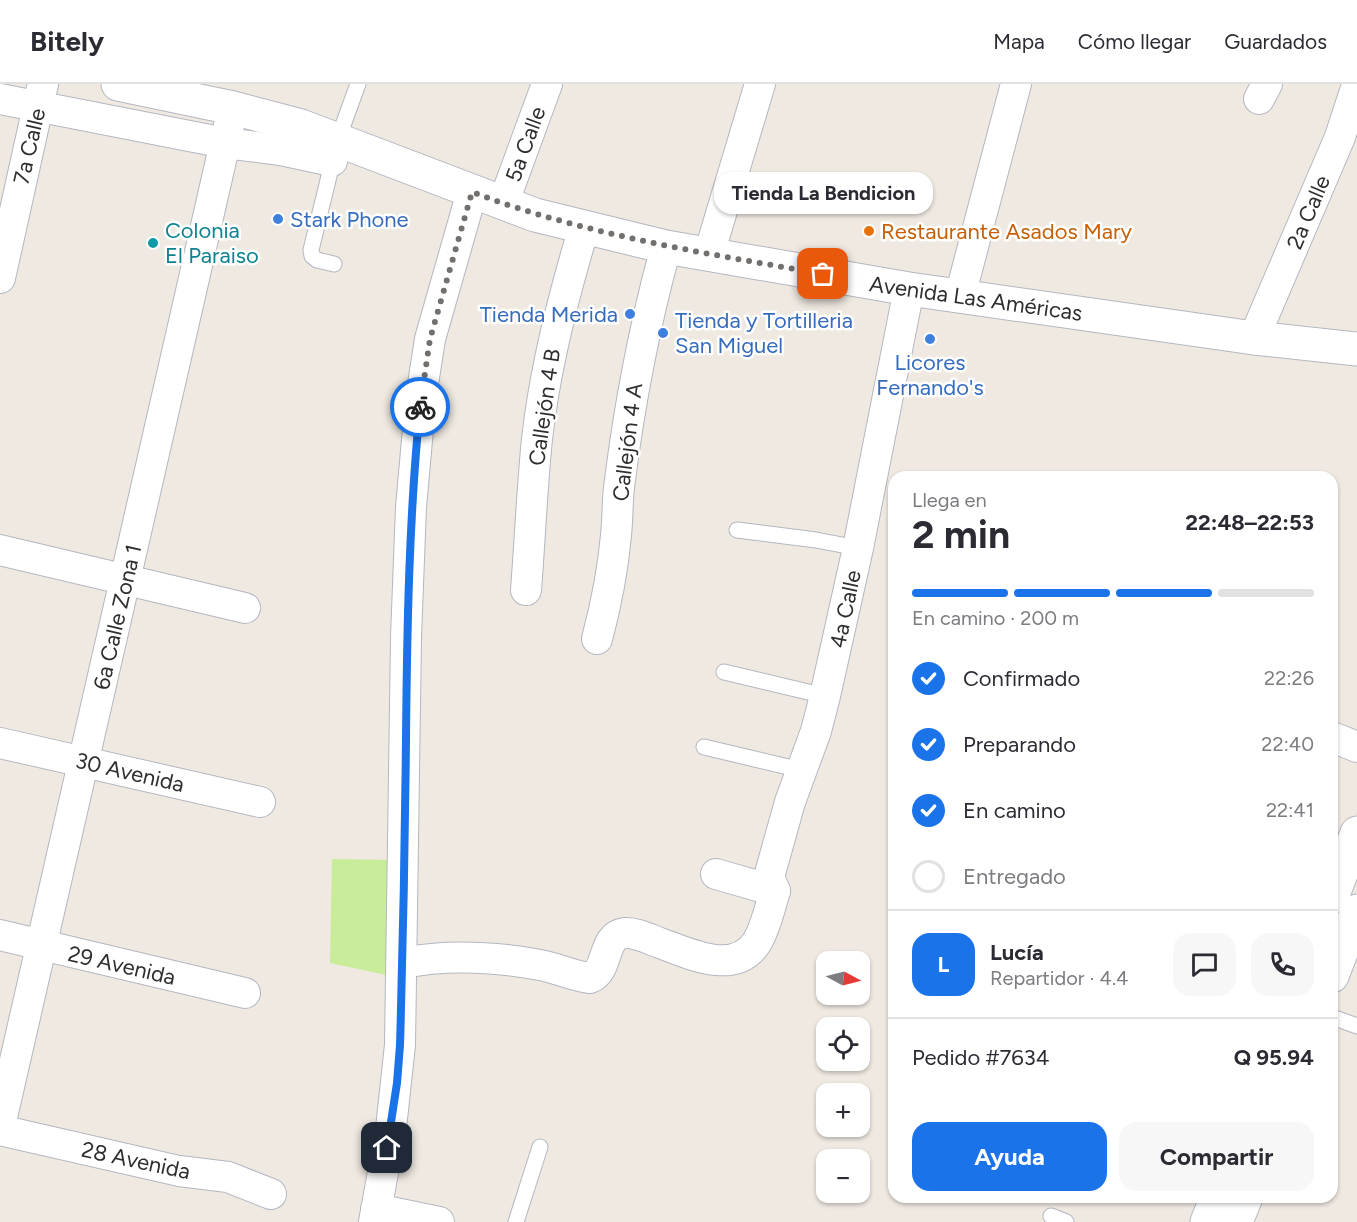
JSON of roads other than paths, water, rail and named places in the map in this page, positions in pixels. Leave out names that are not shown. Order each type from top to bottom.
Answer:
[{"type":"street","name":"Avenida Las Américas","points":[[118,84],[172,89],[264,115],[335,150],[584,228],[666,247],[909,289],[1254,338],[1357,349]]},
{"type":"street","name":"5a Calle","points":[[503,204],[547,84]]},
{"type":"street","points":[[709,254],[760,84]]},
{"type":"street","points":[[960,296],[1016,84]]},
{"type":"street","name":"2a Calle","points":[[1254,338],[1340,137],[1357,85]]},
{"type":"street","points":[[0,99],[40,95],[225,143],[281,150],[335,150]]},
{"type":"street","name":"7a Calle","points":[[0,278],[40,95]]},
{"type":"street","name":"6a Calle Zona 1","points":[[0,1128],[233,108]]},
{"type":"street","points":[[439,1222],[375,1215],[397,1083],[400,1045],[406,637],[411,507],[417,440],[430,339],[472,192]]},
{"type":"street","name":"Callejón 4 B","points":[[526,590],[537,437],[547,375],[568,279],[584,228]]},
{"type":"street","name":"Callejón 4 A","points":[[597,639],[610,582],[619,484],[635,378],[650,306],[666,247]]},
{"type":"street","name":"4a Calle","points":[[403,963],[426,958],[518,961],[590,978],[598,973],[610,944],[619,935],[633,934],[703,959],[723,960],[748,952],[756,944],[775,891],[769,877],[825,696],[858,548],[909,289]]},
{"type":"street","points":[[0,550],[245,608]]},
{"type":"street","points":[[1338,739],[1357,747]]},
{"type":"street","name":"30 Avenida","points":[[0,743],[260,802]]},
{"type":"street","points":[[1338,874],[1345,848]]},
{"type":"street","points":[[716,873],[775,891]]},
{"type":"street","points":[[1338,960],[1357,911]]},
{"type":"street","name":"29 Avenida","points":[[0,935],[245,993]]},
{"type":"street","name":"28 Avenida","points":[[0,1128],[179,1171],[228,1177],[271,1194]]},
{"type":"street","points":[[1219,1216],[1237,1203]]},
{"type":"lane","points":[[334,264],[317,260],[312,256],[311,250],[335,150],[358,84]]},
{"type":"lane","points":[[737,530],[858,548]]},
{"type":"lane","points":[[724,672],[825,696]]},
{"type":"lane","points":[[704,747],[801,770]]},
{"type":"lane","points":[[1338,1019],[1357,1026]]},
{"type":"lane","points":[[516,1222],[540,1147]]},
{"type":"place","name":"Stark Phone","points":[[278,219]]},
{"type":"place","name":"Restaurante Asados Mary","points":[[869,231]]},
{"type":"place","name":"Colonia El Paraiso","points":[[153,243]]},
{"type":"place","name":"Tienda La Bendicion","points":[[823,274]]},
{"type":"place","name":"Tienda Merida","points":[[630,314]]},
{"type":"place","name":"Tienda y Tortilleria San Miguel","points":[[663,333]]},
{"type":"place","name":"Licores Fernando's","points":[[930,339]]}]
